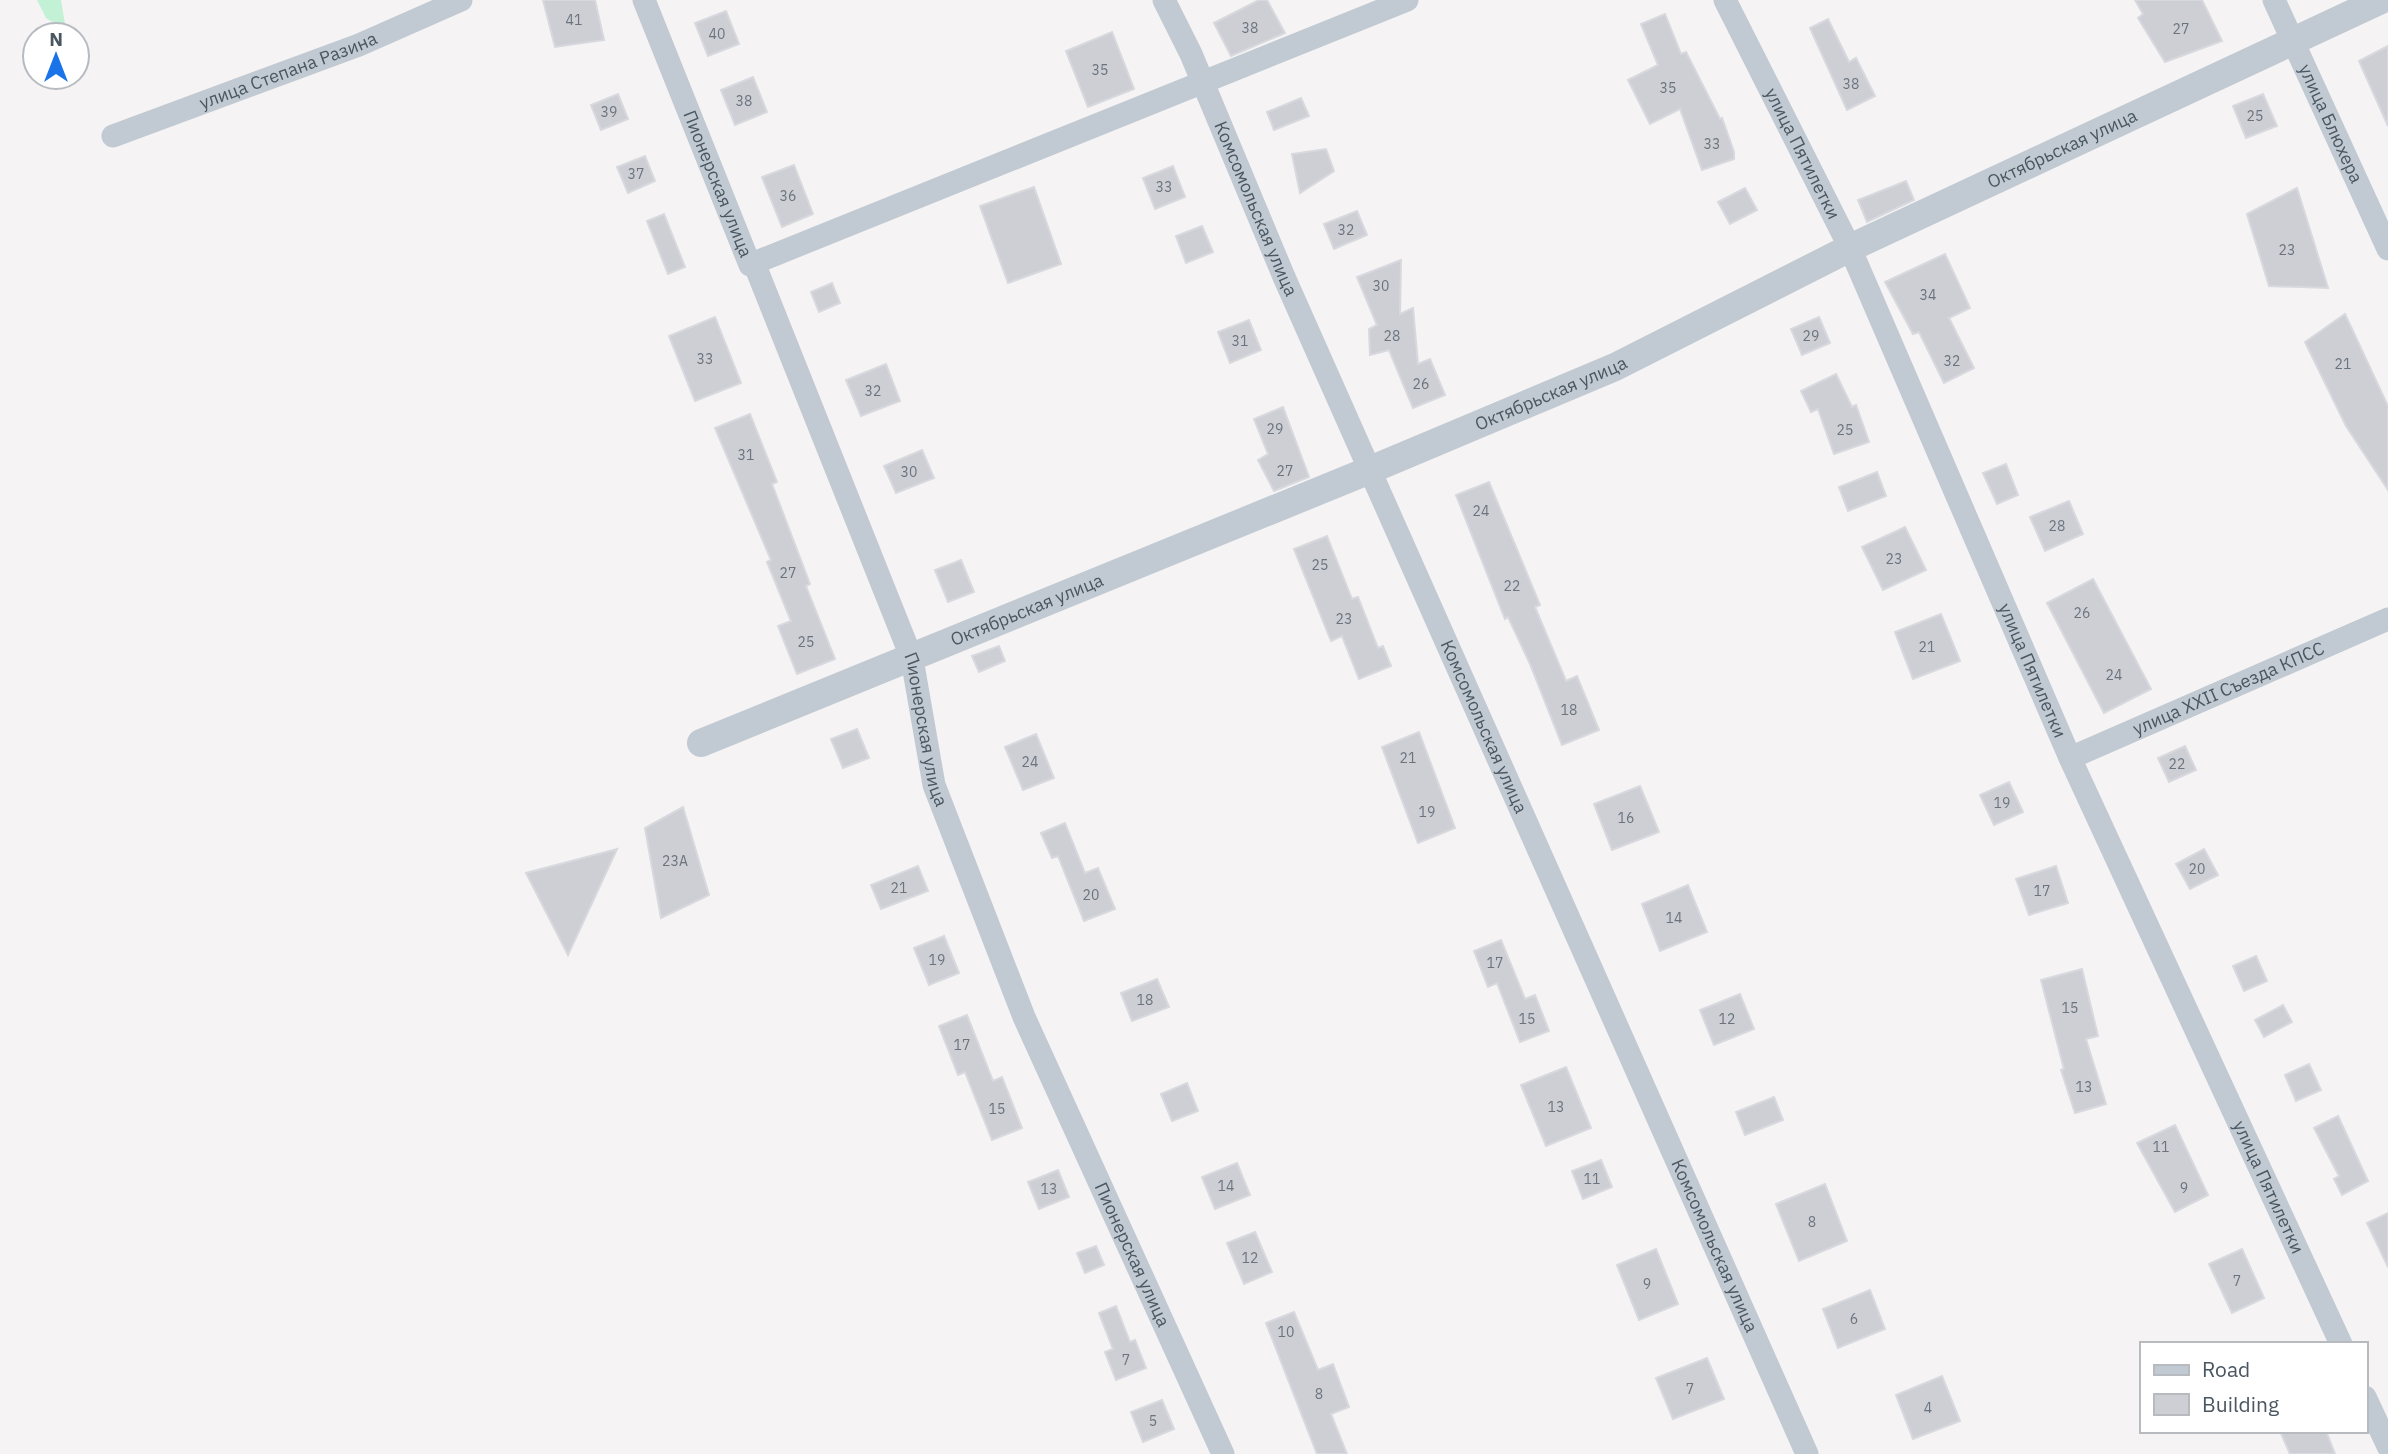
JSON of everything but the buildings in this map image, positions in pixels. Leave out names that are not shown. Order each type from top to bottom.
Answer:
[{"type":"street","name":"улица Степана Разина","points":[[113,136],[359,46],[461,0]]},
{"type":"street","name":"Пионерская улица","points":[[644,0],[750,265],[754,263],[912,659],[939,798],[1024,1017],[1223,1454]]},
{"type":"street","name":"Комсомольская улица","points":[[1164,0],[1204,84],[1284,277],[1807,1454]]},
{"type":"street","points":[[754,263],[1407,0]]},
{"type":"street","name":"улица Пятилетки","points":[[1725,0],[1850,248],[2070,758],[2340,1342]]},
{"type":"street","name":"улица Блюхера","points":[[2274,0],[2388,249]]},
{"type":"street","name":"Октябрьская улица","points":[[701,743],[912,659],[1615,367],[1850,248],[2381,0]]},
{"type":"street","name":"улица XXII Съезда КПСС","points":[[2070,758],[2388,619]]},
{"type":"street","points":[[2367,1401],[2388,1446]]},
{"type":"green space","points":[[37,0],[61,0],[64,21],[51,21],[46,18]]}]
